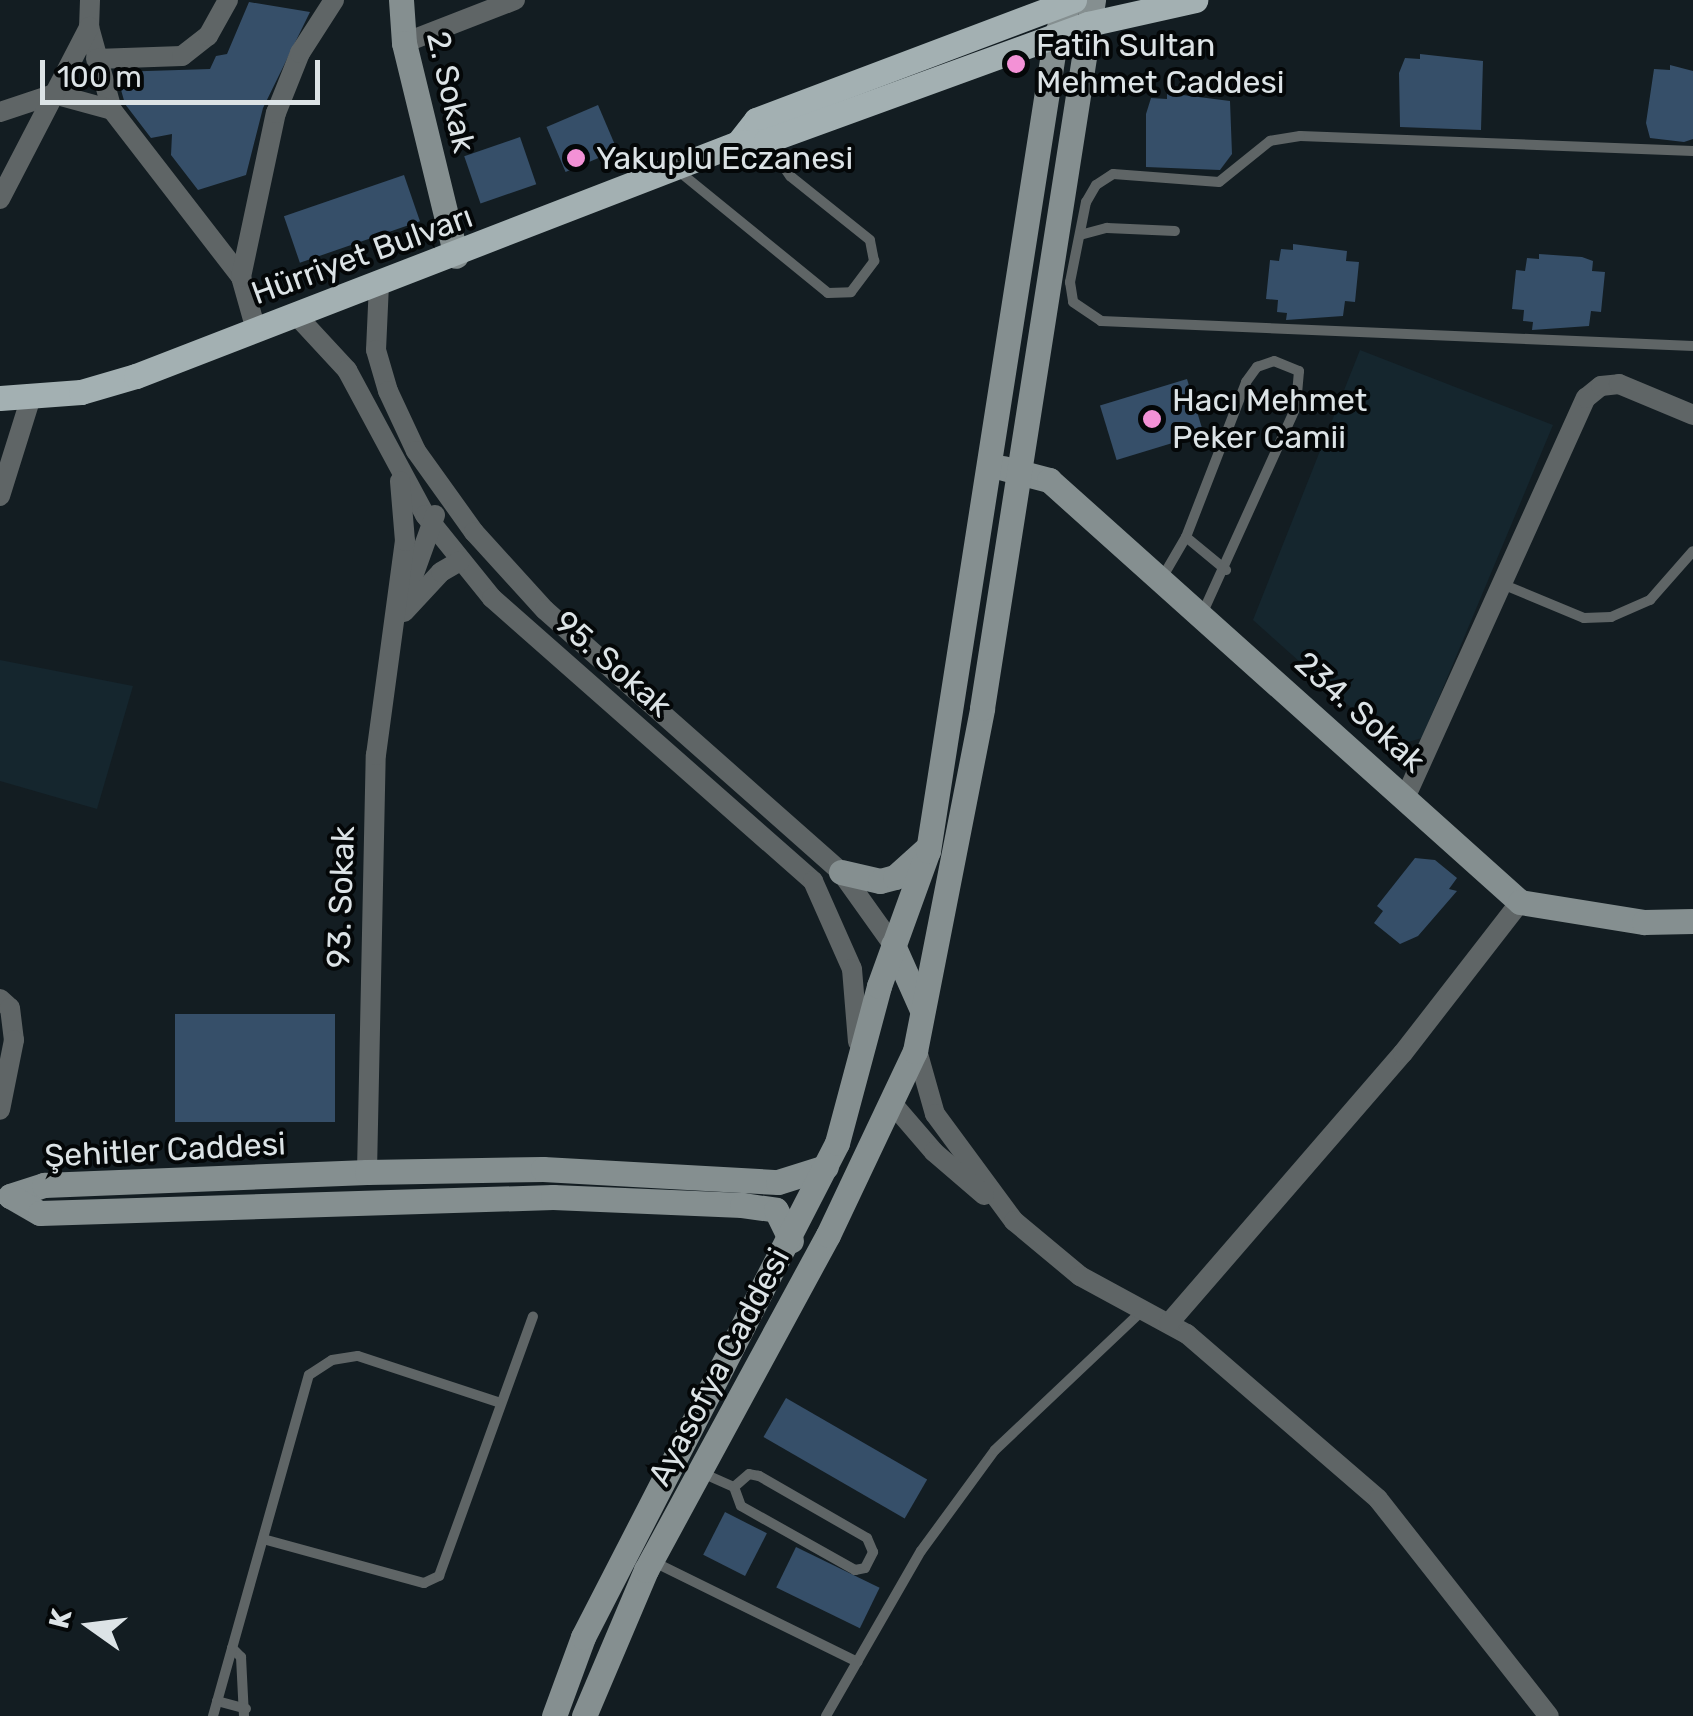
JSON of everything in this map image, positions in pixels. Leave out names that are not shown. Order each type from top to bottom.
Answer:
[{"type":"main road","name":"2. Sokak","points":[[401,0],[404,42],[456,256]]},
{"type":"main road","name":"Hürriyet Bulvarı","points":[[738,144],[756,120],[1071,0]]},
{"type":"main road","points":[[554,1716],[599,1604],[791,1241],[826,1167],[856,1058],[930,842],[1056,35],[1071,0]]},
{"type":"main road","name":"Hürriyet Bulvarı","points":[[1,397],[30,400],[136,376],[456,256],[738,144],[766,141],[1056,35],[1091,12],[1196,0]]},
{"type":"main road","name":"Ayasofya Caddesi","points":[[584,1716],[652,1561],[828,1235],[891,1102],[917,1034],[955,862],[1091,12]]},
{"type":"main road","name":"234. Sokak","points":[[988,466],[1049,480],[1520,902]]},
{"type":"main road","points":[[841,872],[864,882],[896,877],[930,842]]},
{"type":"main road","points":[[1520,902],[1644,922],[1693,921]]},
{"type":"main road","points":[[894,945],[917,1034]]},
{"type":"main road","points":[[866,1028],[890,1000],[903,1004],[917,1034]]},
{"type":"main road","points":[[856,1058],[862,1086],[891,1102]]},
{"type":"main road","name":"Şehitler Caddesi","points":[[5,1191],[40,1212],[293,1205],[553,1197],[778,1182],[826,1167]]},
{"type":"main road","name":"Şehitler Caddesi","points":[[5,1191],[44,1185],[184,1178],[543,1169],[776,1210],[791,1241]]},
{"type":"main road","points":[[291,1176],[293,1205]]},
{"type":"main road","points":[[184,1178],[185,1208]]},
{"type":"street","points":[[90,0],[89,27],[112,110],[241,277],[256,330]]},
{"type":"street","points":[[96,59],[182,56],[208,36],[228,0]]},
{"type":"street","points":[[241,277],[276,113],[300,53],[334,0]]},
{"type":"street","points":[[404,42],[515,0]]},
{"type":"street","points":[[0,199],[89,27]]},
{"type":"street","points":[[0,112],[54,94],[112,110]]},
{"type":"street","name":"95. Sokak","points":[[379,284],[376,350],[388,391],[416,451],[494,556],[567,629],[841,872],[894,945]]},
{"type":"street","name":"95. Sokak","points":[[297,316],[346,370],[432,525],[460,561],[548,648],[813,881],[852,969],[856,1058]]},
{"type":"street","points":[[1406,796],[1586,398],[1600,386],[1619,384],[1693,416]]},
{"type":"street","points":[[0,496],[30,400]]},
{"type":"street","points":[[393,625],[405,541],[397,464]]},
{"type":"street","points":[[393,625],[432,525],[439,483]]},
{"type":"street","points":[[393,625],[441,572],[460,561]]},
{"type":"street","name":"93. Sokak","points":[[367,1172],[376,756],[393,625]]},
{"type":"street","points":[[548,648],[567,629]]},
{"type":"street","points":[[1169,1323],[1404,1054],[1520,902]]},
{"type":"street","points":[[0,998],[10,1008],[14,1040],[0,1110]]},
{"type":"street","points":[[917,1034],[935,1114],[1006,1211]]},
{"type":"street","points":[[891,1102],[934,1152],[1006,1211],[1047,1254],[1169,1323],[1378,1498],[1549,1716]]},
{"type":"lane","points":[[1693,151],[1300,136],[1270,142],[1219,182],[1114,174],[1096,185],[1086,202],[1072,302],[1101,321],[1693,346]]},
{"type":"lane","points":[[676,168],[828,293],[851,292],[874,260],[870,240],[790,176],[766,141]]},
{"type":"lane","points":[[1080,235],[1108,228],[1174,231]]},
{"type":"lane","points":[[1161,579],[1186,537],[1246,382],[1257,367],[1274,361],[1300,370],[1303,385],[1296,407],[1226,570],[1202,615]]},
{"type":"lane","points":[[1186,537],[1226,570]]},
{"type":"lane","points":[[1501,584],[1584,618],[1611,616],[1650,600],[1693,551]]},
{"type":"lane","points":[[826,1716],[921,1552],[996,1450],[1143,1310]]},
{"type":"lane","points":[[264,1539],[424,1582],[439,1576],[498,1402],[533,1317]]},
{"type":"lane","points":[[213,1716],[309,1375],[332,1360],[358,1356],[498,1402]]},
{"type":"lane","points":[[700,1472],[734,1487],[741,1506],[855,1570],[865,1568],[873,1552],[867,1538],[758,1476],[740,1478],[734,1487]]},
{"type":"lane","points":[[652,1561],[858,1662]]},
{"type":"lane","points":[[217,1701],[245,1712],[242,1657],[232,1648]]},
{"type":"shaded area","points":[[1360,350],[1553,425],[1422,738],[1394,746],[1253,620]]},
{"type":"shaded area","points":[[0,660],[133,686],[97,809],[0,781]]},
{"type":"building","points":[[249,2],[310,12],[263,108],[246,175],[198,190],[171,155],[172,134],[151,138],[125,104],[116,72],[210,69],[216,56],[227,54]]},
{"type":"building","points":[[1420,54],[1483,61],[1481,130],[1400,127],[1399,73],[1405,58],[1420,59]]},
{"type":"building","points":[[1670,65],[1693,71],[1693,139],[1684,142],[1650,138],[1646,123],[1654,69],[1670,70]]},
{"type":"building","points":[[1167,93],[1230,101],[1232,154],[1220,170],[1146,167],[1146,114],[1151,98],[1167,99]]},
{"type":"building","points":[[598,105],[617,150],[566,172],[546,127]]},
{"type":"building","points":[[520,137],[536,184],[480,203],[464,156]]},
{"type":"building","points":[[404,175],[420,221],[300,263],[284,216]]},
{"type":"building","points":[[1293,244],[1347,251],[1346,261],[1359,262],[1355,302],[1345,301],[1343,316],[1286,320],[1287,313],[1277,312],[1278,300],[1266,299],[1270,260],[1279,261],[1281,249],[1293,250]]},
{"type":"building","points":[[1539,254],[1582,257],[1593,261],[1592,271],[1605,272],[1601,312],[1591,311],[1589,326],[1532,330],[1533,322],[1523,321],[1524,310],[1512,309],[1516,270],[1525,271],[1527,258],[1539,259]]},
{"type":"building","name":"Hacı Mehmet Peker Camii","points":[[1187,379],[1204,434],[1117,460],[1100,406]]},
{"type":"building","points":[[1415,858],[1435,860],[1457,878],[1449,889],[1457,891],[1418,936],[1400,944],[1374,923],[1383,911],[1377,906]]},
{"type":"building","points":[[175,1014],[335,1014],[335,1122],[175,1122]]},
{"type":"building","points":[[786,1398],[927,1480],[905,1518],[764,1437]]},
{"type":"building","points":[[725,1512],[767,1533],[745,1576],[703,1555]]},
{"type":"building","points":[[796,1547],[880,1588],[860,1628],[776,1587]]},
{"type":"place","name":"Fatih Sultan Mehmet Caddesi","points":[[1016,64]]},
{"type":"place","name":"Yakuplu Eczanesi","points":[[576,158]]},
{"type":"place","name":"Hacı Mehmet Peker Camii","points":[[1152,419]]}]
